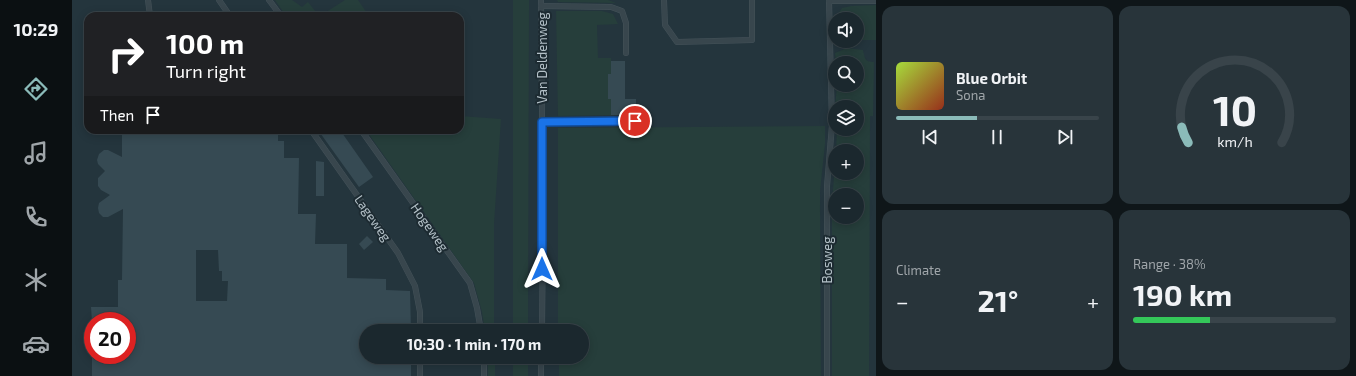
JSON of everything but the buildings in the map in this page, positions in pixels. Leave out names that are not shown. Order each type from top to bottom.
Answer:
[{"type":"lane","points":[[148,0],[150,12]]},
{"type":"lane","points":[[219,0],[227,12]]},
{"type":"lane","points":[[269,0],[278,12]]},
{"type":"lane","name":"Van Deldenweg","points":[[541,0],[542,324]]},
{"type":"lane","points":[[664,0],[665,25],[677,42],[752,40],[752,0]]},
{"type":"lane","points":[[829,0],[876,1]]},
{"type":"lane","name":"Bosweg","points":[[827,376],[827,186],[832,125],[829,0]]},
{"type":"lane","points":[[541,6],[611,6],[622,11],[626,23],[626,53]]},
{"type":"lane","points":[[542,122],[635,121]]},
{"type":"lane","name":"Lageweg","points":[[314,134],[398,253],[415,286],[420,312],[420,324]]},
{"type":"lane","name":"Hogeweg","points":[[364,134],[470,284],[480,324]]},
{"type":"lane","points":[[420,364],[420,376]]},
{"type":"lane","points":[[484,364],[484,376]]},
{"type":"lane","points":[[542,364],[542,376]]},
{"type":"green space","points":[[275,0],[292,0],[302,7],[308,2],[316,12],[283,12]]},
{"type":"green space","points":[[345,0],[358,0],[366,12],[326,12]]},
{"type":"green space","points":[[513,0],[529,0],[528,324],[513,324]]},
{"type":"green space","points":[[557,0],[608,0],[616,3],[558,2]]},
{"type":"green space","points":[[876,5],[876,40],[864,40],[864,12],[839,12],[842,8],[851,6]]},
{"type":"green space","points":[[556,11],[602,11],[613,14],[618,24],[597,25],[598,58],[611,58],[611,115],[558,116]]},
{"type":"green space","points":[[847,48],[863,50],[867,60],[874,62],[873,116],[870,116],[869,376],[832,376],[832,224],[864,224],[864,188],[833,188],[834,180],[864,180],[864,144],[836,144],[837,136],[864,136],[864,100],[836,100],[836,92],[864,92],[864,56],[835,56],[835,53]]},
{"type":"green space","points":[[464,116],[501,119],[494,224],[494,324],[484,324],[474,283],[369,134],[464,134]]},
{"type":"green space","points":[[825,126],[825,144],[820,191],[821,376],[559,376],[559,364],[589,364],[589,324],[558,324],[558,128]]},
{"type":"green space","points":[[488,364],[495,364],[495,376],[488,376]]},
{"type":"green space","points":[[513,364],[528,364],[528,376],[513,376]]},
{"type":"route","points":[[542,269],[542,122],[635,121]]}]
